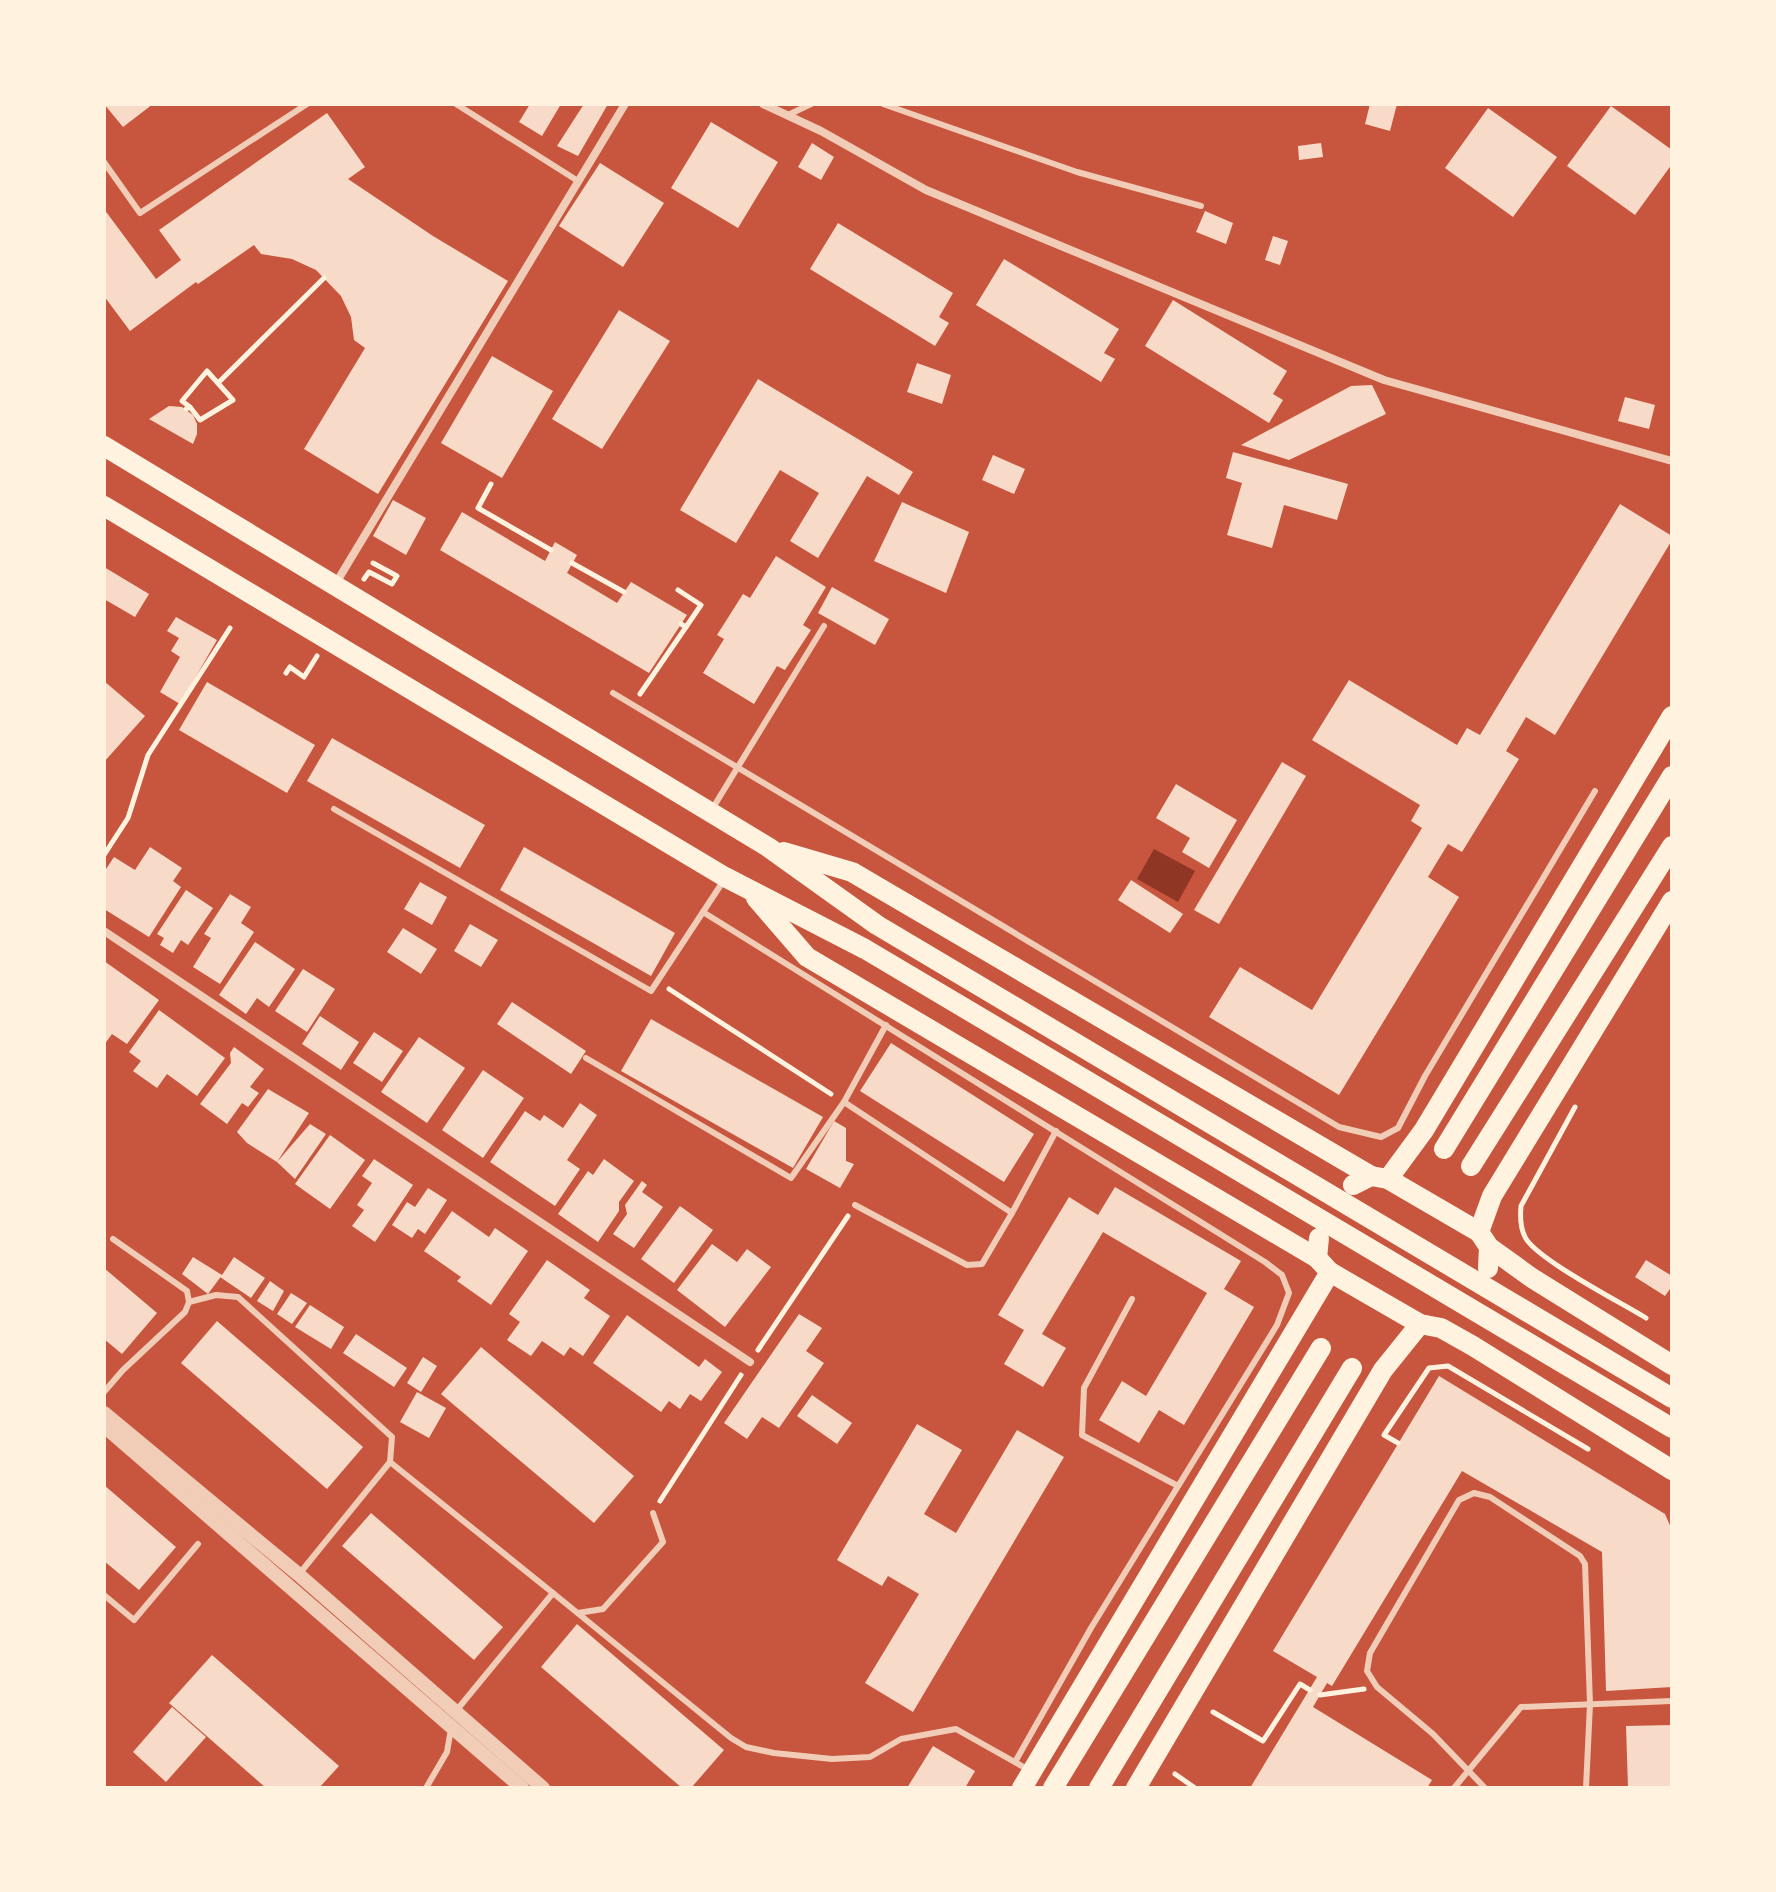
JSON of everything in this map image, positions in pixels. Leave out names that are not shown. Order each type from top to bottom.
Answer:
[{"type":"main road","points":[[104,446],[768,847],[877,925],[1672,1398]]},
{"type":"main road","points":[[104,506],[725,877],[865,949],[1672,1428]]},
{"type":"main road","points":[[1371,1180],[1420,1137],[1672,716]]},
{"type":"main road","points":[[1444,1149],[1672,776]]},
{"type":"main road","points":[[1471,1166],[1672,846]]},
{"type":"main road","points":[[768,847],[852,872],[1371,1180],[1672,1365]]},
{"type":"main road","points":[[748,889],[807,957],[1322,1256],[1420,1324],[1450,1324],[1672,1470]]},
{"type":"main road","points":[[1485,1249],[1492,1196],[1672,901]]},
{"type":"main road","points":[[1023,1774],[1322,1256]]},
{"type":"main road","points":[[1136,1788],[1383,1370],[1420,1324]]},
{"type":"main road","points":[[1053,1788],[1321,1348]]},
{"type":"main road","points":[[1099,1788],[1352,1368]]},
{"type":"street","points":[[334,586],[625,104]]},
{"type":"street","points":[[763,104],[821,131],[926,190],[1384,380],[1672,461]]},
{"type":"street","points":[[104,931],[750,1362]]},
{"type":"street","points":[[104,1413],[453,1719],[543,1788]]},
{"type":"street","points":[[104,1426],[294,1580]]},
{"type":"street","points":[[453,1719],[522,1788]]},
{"type":"lane","points":[[104,162],[140,213],[307,104]]},
{"type":"lane","points":[[456,104],[578,181]]},
{"type":"lane","points":[[788,115],[811,104]]},
{"type":"lane","points":[[883,104],[1077,172],[1201,206]]},
{"type":"lane","points":[[709,814],[824,626]]},
{"type":"lane","points":[[613,693],[1339,1127],[1381,1137],[1398,1128],[1425,1076],[1595,791]]},
{"type":"lane","points":[[334,809],[651,991],[725,877]]},
{"type":"lane","points":[[390,1462],[746,1747],[832,1759],[870,1757],[901,1739],[956,1729],[1023,1774],[1091,1628],[1277,1325],[1289,1293],[1282,1275],[1265,1262],[703,912]]},
{"type":"lane","points":[[586,1058],[791,1178],[844,1102],[886,1025]]},
{"type":"lane","points":[[844,1102],[1012,1213]]},
{"type":"lane","points":[[855,1205],[967,1265],[982,1264],[1056,1131]]},
{"type":"lane","points":[[104,1392],[185,1312],[189,1302],[187,1291],[113,1239]]},
{"type":"lane","points":[[189,1302],[216,1295],[238,1297],[392,1437],[390,1462],[294,1580]]},
{"type":"lane","points":[[1132,1299],[1084,1388],[1082,1435],[1178,1486]]},
{"type":"lane","points":[[1485,1788],[1433,1734],[1377,1687],[1367,1671],[1370,1653],[1459,1500],[1474,1493],[1490,1497],[1580,1556],[1585,1564],[1590,1704],[1586,1788]]},
{"type":"lane","points":[[578,1613],[603,1609],[663,1542],[653,1513]]},
{"type":"lane","points":[[104,1595],[134,1620],[198,1544]]},
{"type":"lane","points":[[426,1788],[447,1752],[453,1719],[553,1593]]},
{"type":"lane","points":[[1454,1788],[1521,1707],[1672,1701]]},
{"type":"path","points":[[218,383],[324,278]]},
{"type":"path","points":[[207,371],[218,383],[233,400],[200,420],[182,401],[207,371]]},
{"type":"path","points":[[491,484],[478,508],[551,550]]},
{"type":"path","points":[[369,572],[392,584],[397,576],[373,563]]},
{"type":"path","points":[[572,563],[624,592]]},
{"type":"path","points":[[633,705],[683,625],[701,605],[678,590]]},
{"type":"path","points":[[104,855],[128,818],[148,755],[230,628]]},
{"type":"path","points":[[286,673],[290,667],[304,677]]},
{"type":"path","points":[[658,982],[844,1102]]},
{"type":"path","points":[[1577,1103],[1521,1206],[1520,1222],[1526,1240],[1542,1255],[1646,1318]]},
{"type":"path","points":[[653,1513],[855,1205]]},
{"type":"path","points":[[1398,1443],[1384,1435],[1429,1368],[1426,1356]]},
{"type":"path","points":[[1429,1368],[1448,1366],[1588,1449]]},
{"type":"path","points":[[1213,1712],[1263,1741],[1300,1684],[1310,1690]]},
{"type":"path","points":[[1320,1695],[1377,1687]]},
{"type":"path","points":[[1175,1774],[1195,1788]]},
{"type":"shaded area","points":[[1154,849],[1195,871],[1178,902],[1137,879]]},
{"type":"building","points":[[104,104],[153,104],[123,127]]},
{"type":"building","points":[[530,104],[561,104],[542,136],[519,122]]},
{"type":"building","points":[[584,104],[608,104],[578,156],[557,146]]},
{"type":"building","points":[[1370,104],[1397,104],[1390,131],[1365,124]]},
{"type":"building","points":[[1611,106],[1672,150],[1672,164],[1635,215],[1567,166]]},
{"type":"building","points":[[1488,108],[1557,157],[1513,217],[1445,168]]},
{"type":"building","points":[[327,113],[365,167],[348,179],[508,281],[378,494],[304,449],[365,348],[354,340],[351,317],[341,296],[316,270],[292,259],[261,254],[254,245],[198,284],[196,282],[130,331],[104,296],[104,209],[156,279],[181,260],[159,230]]},
{"type":"building","points":[[711,122],[778,162],[738,228],[671,188]]},
{"type":"building","points":[[812,143],[834,157],[821,180],[798,167]]},
{"type":"building","points":[[1321,143],[1323,157],[1299,160],[1298,146]]},
{"type":"building","points":[[600,163],[664,203],[623,267],[559,226]]},
{"type":"building","points":[[1205,211],[1233,223],[1226,244],[1196,232]]},
{"type":"building","points":[[838,223],[953,293],[939,317],[949,323],[935,346],[810,269]]},
{"type":"building","points":[[1273,236],[1288,241],[1280,265],[1265,260]]},
{"type":"building","points":[[1004,259],[1119,329],[1104,353],[1115,359],[1101,382],[976,305]]},
{"type":"building","points":[[1173,300],[1287,371],[1273,394],[1283,400],[1269,423],[1145,346]]},
{"type":"building","points":[[619,310],[670,341],[602,449],[552,419]]},
{"type":"building","points":[[492,356],[553,391],[502,478],[441,443]]},
{"type":"building","points":[[917,363],[951,375],[942,404],[907,392]]},
{"type":"building","points":[[758,379],[913,472],[899,495],[867,476],[818,558],[790,541],[819,493],[780,470],[736,543],[680,510]]},
{"type":"building","points":[[1372,385],[1386,414],[1289,460],[1241,445],[1351,386]]},
{"type":"building","points":[[1625,397],[1655,405],[1649,429],[1618,421]]},
{"type":"building","points":[[169,406],[182,407],[193,415],[197,434],[193,444],[149,419]]},
{"type":"building","points":[[1233,452],[1348,484],[1337,520],[1284,505],[1272,548],[1227,535],[1242,483],[1226,478]]},
{"type":"building","points":[[993,455],[1025,469],[1014,494],[982,480]]},
{"type":"building","points":[[393,500],[426,518],[406,555],[373,536]]},
{"type":"building","points":[[902,502],[969,532],[946,593],[874,561]]},
{"type":"building","points":[[1620,504],[1672,536],[1672,540],[1555,735],[1526,717],[1506,751],[1519,759],[1462,852],[1448,844],[1428,877],[1459,897],[1339,1095],[1209,1017],[1240,967],[1312,1010],[1422,828],[1411,821],[1420,805],[1312,740],[1349,680],[1457,745],[1467,728],[1480,735]]},
{"type":"building","points":[[462,512],[545,561],[555,542],[577,555],[567,573],[617,603],[631,582],[687,615],[649,673],[440,550]]},
{"type":"building","points":[[776,556],[826,587],[803,625],[811,630],[785,670],[777,666],[754,704],[703,673],[724,639],[717,635],[743,594],[750,598]]},
{"type":"building","points":[[104,567],[149,594],[135,617],[104,599]]},
{"type":"building","points":[[832,587],[889,619],[875,645],[818,613]]},
{"type":"building","points":[[176,617],[217,640],[180,704],[160,692],[180,657],[171,651],[179,638],[167,631]]},
{"type":"building","points":[[104,681],[145,716],[104,762]]},
{"type":"building","points":[[207,682],[315,745],[287,793],[179,730]]},
{"type":"building","points":[[332,738],[485,825],[460,868],[307,781]]},
{"type":"building","points":[[1282,762],[1306,776],[1219,924],[1194,910]]},
{"type":"building","points":[[1176,784],[1237,820],[1209,868],[1182,852],[1190,838],[1156,818]]},
{"type":"building","points":[[150,847],[182,868],[173,881],[181,887],[149,937],[104,909],[104,872],[114,857],[135,870]]},
{"type":"building","points":[[524,847],[675,933],[651,976],[500,890]]},
{"type":"building","points":[[1131,880],[1183,914],[1170,933],[1118,900]]},
{"type":"building","points":[[420,882],[447,897],[432,925],[404,909]]},
{"type":"building","points":[[186,890],[213,908],[188,945],[181,940],[173,953],[160,945],[164,938],[157,934]]},
{"type":"building","points":[[230,894],[251,907],[241,923],[254,932],[220,984],[193,967],[211,938],[204,934]]},
{"type":"building","points":[[470,924],[498,940],[481,967],[454,951]]},
{"type":"building","points":[[403,928],[437,949],[421,974],[387,952]]},
{"type":"building","points":[[255,942],[295,969],[269,1007],[257,998],[246,1014],[219,995]]},
{"type":"building","points":[[104,961],[159,1000],[127,1044],[112,1034],[104,1045]]},
{"type":"building","points":[[303,969],[335,989],[307,1032],[275,1011]]},
{"type":"building","points":[[512,1002],[586,1051],[571,1074],[497,1024]]},
{"type":"building","points":[[159,1010],[225,1058],[197,1096],[167,1074],[157,1088],[133,1071],[141,1061],[129,1052]]},
{"type":"building","points":[[320,1016],[359,1042],[341,1070],[302,1044]]},
{"type":"building","points":[[651,1019],[823,1117],[793,1168],[621,1071]]},
{"type":"building","points":[[374,1032],[403,1051],[382,1082],[353,1063]]},
{"type":"building","points":[[419,1037],[465,1068],[427,1123],[381,1092]]},
{"type":"building","points":[[891,1043],[1034,1134],[1004,1182],[860,1091]]},
{"type":"building","points":[[234,1047],[264,1069],[250,1087],[259,1093],[248,1107],[242,1103],[227,1124],[200,1104],[231,1063],[230,1053]]},
{"type":"building","points":[[483,1070],[524,1098],[483,1158],[442,1130]]},
{"type":"building","points":[[268,1089],[309,1113],[277,1162],[247,1143],[237,1132]]},
{"type":"building","points":[[580,1103],[597,1115],[567,1160],[580,1169],[555,1206],[490,1162],[525,1111],[540,1121],[544,1115],[563,1128]]},
{"type":"building","points":[[834,1121],[846,1128],[846,1161],[854,1164],[840,1188],[806,1169]]},
{"type":"building","points":[[310,1124],[326,1134],[295,1179],[277,1162]]},
{"type":"building","points":[[330,1135],[365,1160],[330,1209],[295,1184]]},
{"type":"building","points":[[374,1159],[413,1185],[375,1242],[352,1226],[364,1210],[357,1205],[372,1183],[362,1176]]},
{"type":"building","points":[[604,1159],[634,1181],[598,1242],[558,1214],[588,1171],[593,1175]]},
{"type":"building","points":[[642,1181],[647,1185],[642,1192],[663,1207],[634,1248],[613,1234],[627,1214],[625,1205]]},
{"type":"building","points":[[1115,1187],[1241,1261],[1224,1289],[1254,1307],[1184,1425],[1159,1410],[1139,1443],[1099,1420],[1122,1381],[1146,1396],[1207,1293],[1103,1232],[1042,1334],[1066,1348],[1043,1387],[1004,1364],[1024,1330],[998,1315],[1069,1197],[1098,1215]]},
{"type":"building","points":[[428,1188],[447,1200],[425,1234],[418,1229],[412,1238],[392,1225],[407,1202],[415,1207]]},
{"type":"building","points":[[680,1206],[713,1230],[674,1283],[641,1259]]},
{"type":"building","points":[[452,1211],[489,1237],[495,1228],[528,1251],[491,1305],[457,1281],[461,1277],[424,1251]]},
{"type":"building","points":[[712,1244],[737,1262],[747,1249],[771,1267],[725,1327],[677,1290]]},
{"type":"building","points":[[193,1257],[222,1275],[234,1257],[265,1278],[251,1298],[220,1277],[208,1294],[182,1274]]},
{"type":"building","points":[[547,1260],[590,1290],[584,1298],[610,1316],[583,1356],[570,1347],[564,1356],[542,1341],[531,1356],[507,1340],[520,1322],[509,1314]]},
{"type":"building","points":[[1646,1260],[1672,1276],[1672,1286],[1665,1296],[1635,1277]]},
{"type":"building","points":[[104,1268],[157,1313],[122,1354],[104,1339]]},
{"type":"building","points":[[270,1281],[284,1291],[273,1311],[257,1301]]},
{"type":"building","points":[[291,1293],[307,1303],[292,1324],[277,1314]]},
{"type":"building","points":[[310,1305],[344,1327],[331,1349],[295,1327]]},
{"type":"building","points":[[799,1314],[822,1328],[806,1351],[824,1363],[779,1428],[762,1417],[747,1439],[724,1423]]},
{"type":"building","points":[[627,1315],[699,1367],[705,1359],[722,1372],[701,1401],[690,1394],[680,1409],[669,1401],[661,1412],[593,1363]]},
{"type":"building","points":[[217,1321],[363,1447],[327,1489],[181,1363]]},
{"type":"building","points":[[356,1334],[407,1368],[394,1387],[343,1353]]},
{"type":"building","points":[[481,1347],[634,1476],[594,1523],[441,1394]]},
{"type":"building","points":[[423,1357],[437,1366],[421,1392],[407,1383]]},
{"type":"building","points":[[1439,1376],[1665,1514],[1672,1530],[1672,1687],[1606,1691],[1602,1552],[1462,1471],[1332,1686],[1327,1683],[1313,1707],[1432,1780],[1427,1788],[1250,1788],[1317,1677],[1273,1651]]},
{"type":"building","points":[[417,1392],[446,1408],[429,1438],[400,1422]]},
{"type":"building","points":[[812,1395],[852,1423],[837,1444],[797,1416]]},
{"type":"building","points":[[917,1424],[962,1450],[924,1514],[956,1533],[1017,1430],[1064,1457],[913,1712],[865,1683],[919,1594],[888,1576],[882,1586],[837,1560]]},
{"type":"building","points":[[104,1485],[176,1547],[139,1590],[104,1561]]},
{"type":"building","points":[[371,1513],[503,1627],[474,1660],[342,1546]]},
{"type":"building","points":[[577,1624],[724,1750],[691,1788],[682,1788],[541,1667]]},
{"type":"building","points":[[212,1655],[339,1766],[319,1788],[266,1788],[169,1703]]},
{"type":"building","points":[[172,1707],[206,1737],[166,1782],[133,1752]]},
{"type":"building","points":[[1672,1725],[1672,1788],[1628,1788],[1626,1726]]},
{"type":"building","points":[[933,1746],[975,1771],[965,1788],[907,1788]]}]
